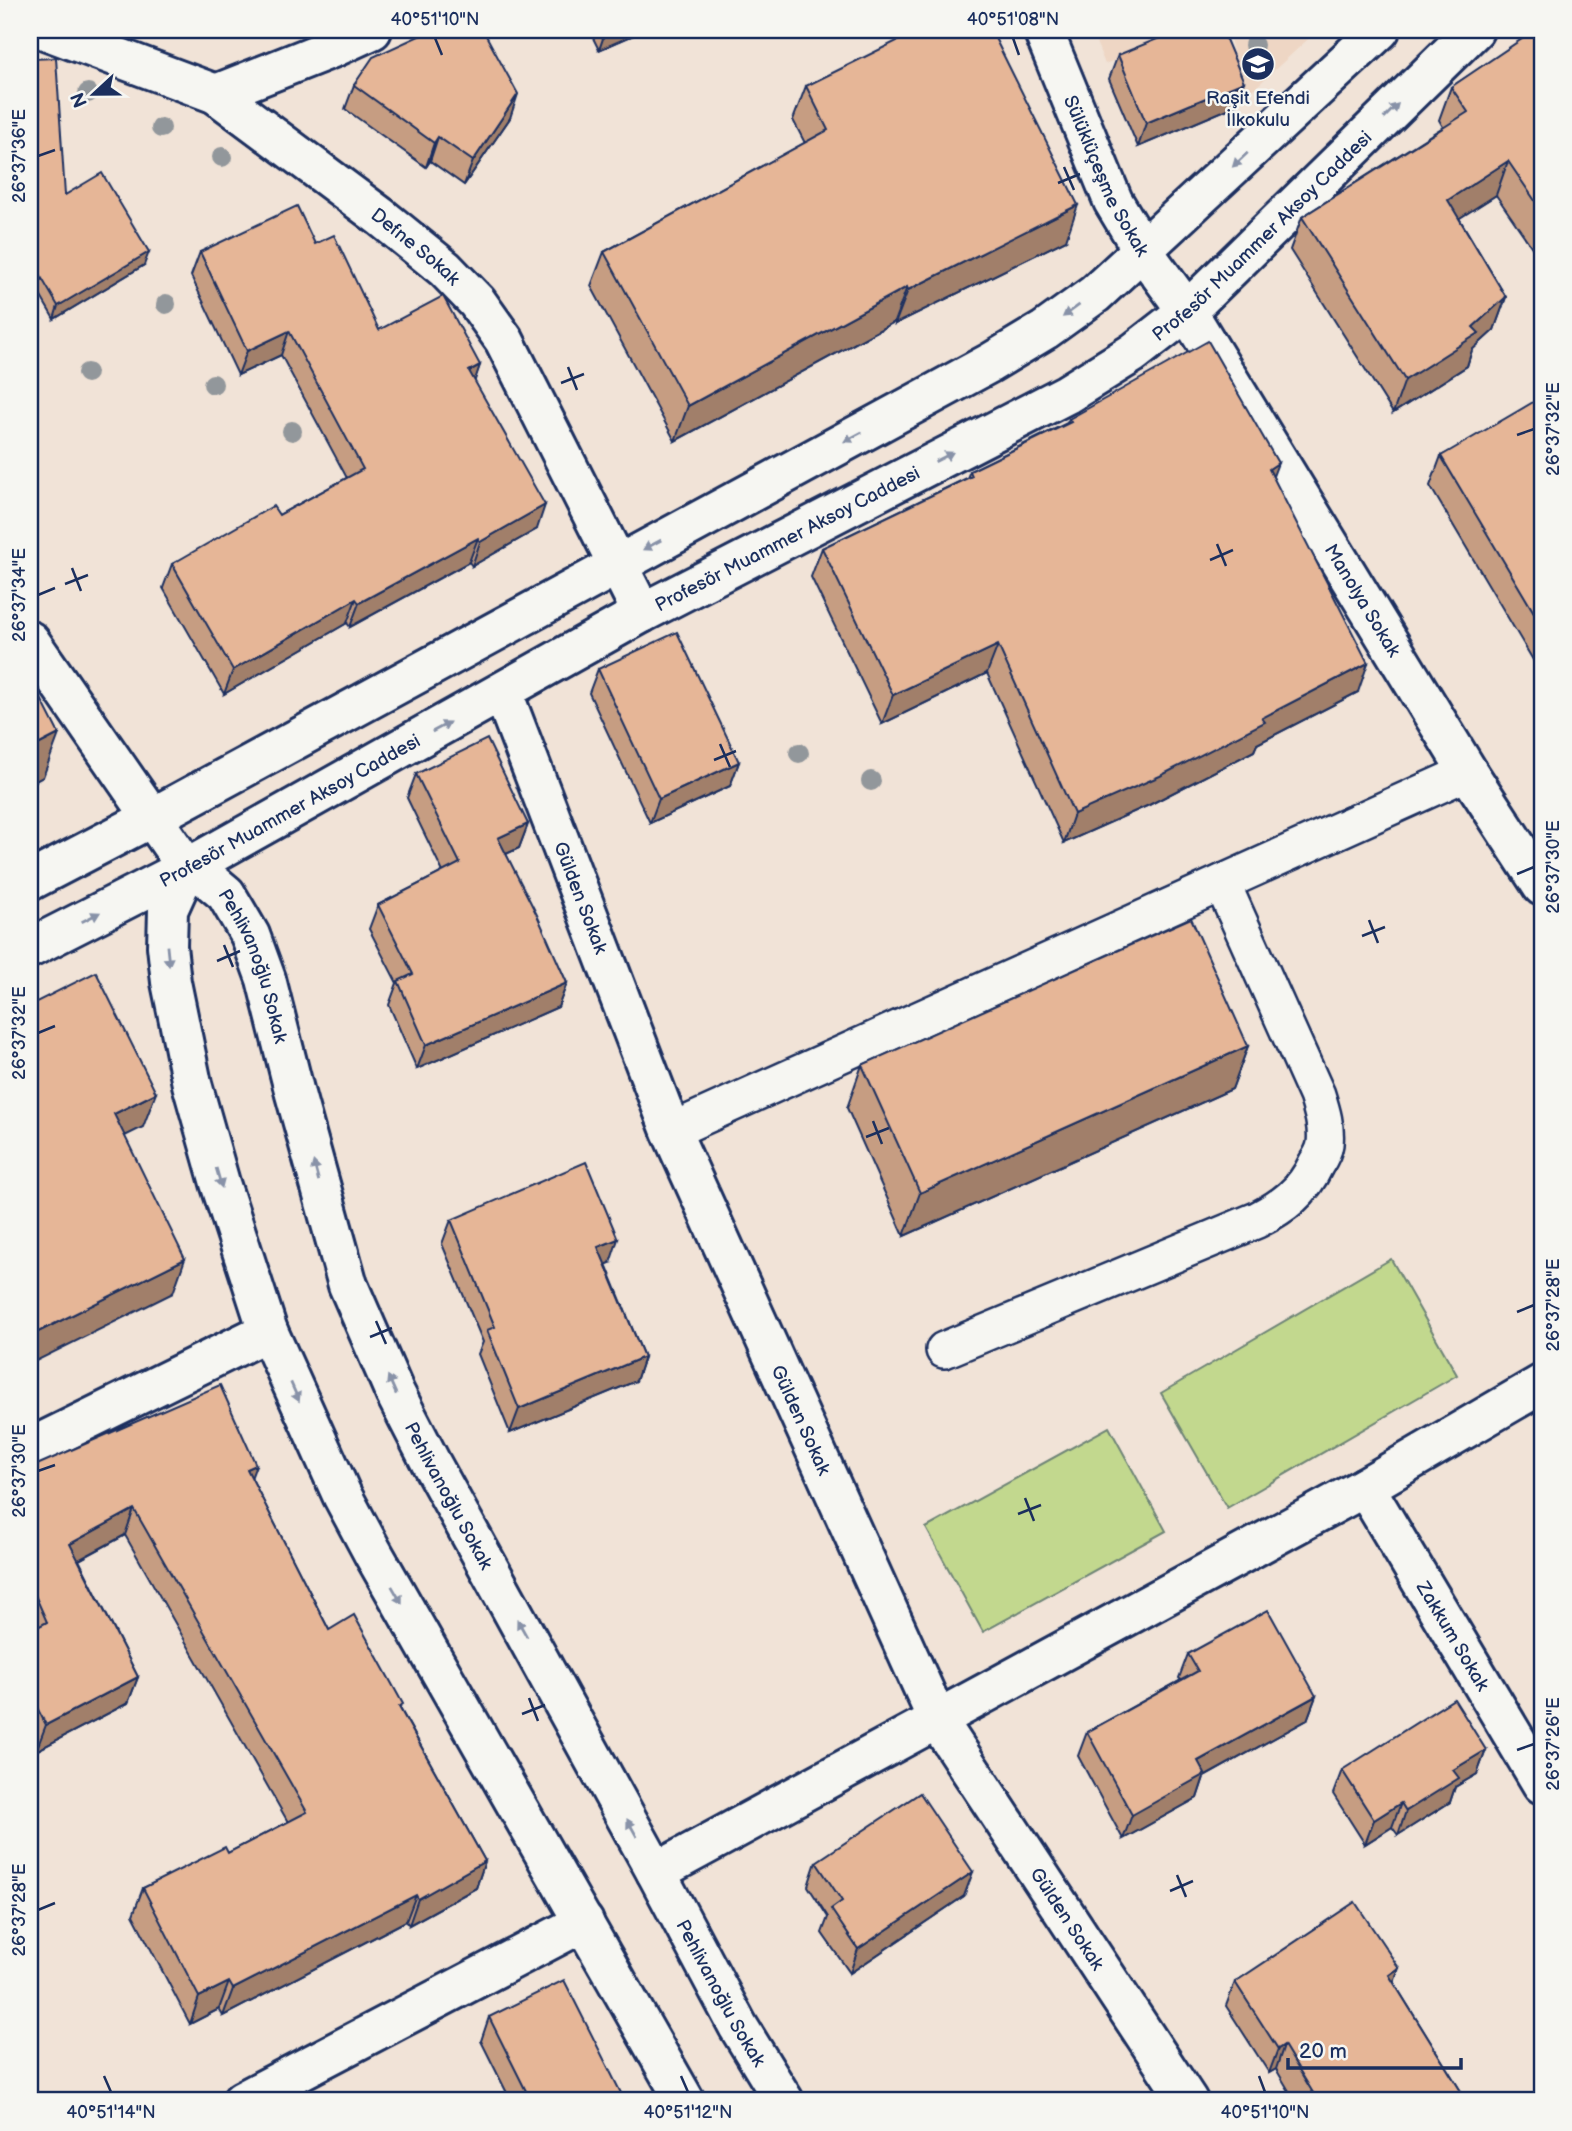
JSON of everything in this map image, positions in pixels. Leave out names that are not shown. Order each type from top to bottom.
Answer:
[{"type":"street","name":"Defne Sokak","points":[[45,30],[216,94],[445,269],[477,302],[504,340],[642,613]]},
{"type":"street","points":[[216,94],[372,30]]},
{"type":"street","name":"Sülüklüçeşme Sokak","points":[[1044,30],[1113,201],[1143,251],[1187,311]]},
{"type":"street","points":[[30,880],[153,817],[990,363],[1045,330],[1095,294],[1380,30]]},
{"type":"street","name":"Profesör Muammer Aksoy Caddesi","points":[[30,948],[187,868],[642,613],[1067,394],[1133,353],[1187,311],[1474,30]]},
{"type":"street","name":"Manolya Sokak","points":[[1187,311],[1468,772],[1542,886]]},
{"type":"street","name":"Pehlivanoğlu Sokak","points":[[30,641],[187,868],[207,878],[226,894],[250,935],[266,979],[348,1284],[395,1393],[738,2026],[784,2101]]},
{"type":"street","name":"Gülden Sokak","points":[[503,693],[671,1131],[938,1721],[1188,2101]]},
{"type":"street","points":[[187,868],[168,910],[167,946],[171,982],[192,1084],[216,1170],[268,1331],[342,1495],[373,1553],[685,2101]]},
{"type":"street","points":[[30,1448],[268,1331]]},
{"type":"street","points":[[656,1872],[1365,1487],[1542,1384]]},
{"type":"street","name":"Zakkum Sokak","points":[[1365,1487],[1542,1784]]},
{"type":"street","points":[[242,2101],[584,1922]]},
{"type":"lane","points":[[671,1131],[1468,772]]},
{"type":"lane","points":[[944,1350],[1257,1220],[1281,1207],[1301,1191],[1314,1170],[1325,1146],[1325,1122],[1317,1095],[1222,883]]},
{"type":"shaded area","name":"Raşit Efendi İlkokulu","points":[[1091,30],[1192,30],[1105,64]]},
{"type":"shaded area","name":"Raşit Efendi İlkokulu","points":[[1228,30],[1318,30],[1244,98]]},
{"type":"green space","points":[[1391,1259],[1457,1375],[1227,1508],[1161,1393]]},
{"type":"green space","points":[[1109,1427],[1166,1531],[983,1632],[926,1528]]},
{"type":"building","points":[[432,30],[483,30],[518,94],[473,161],[438,137],[434,143],[354,85],[373,57]]},
{"type":"building","points":[[919,30],[991,30],[1078,205],[908,290],[907,287],[688,406],[604,252],[828,130],[806,86]]},
{"type":"building","points":[[1179,30],[1222,30],[1244,82],[1146,123],[1118,55]]},
{"type":"building","points":[[1535,30],[1542,30],[1542,211],[1508,161],[1448,200],[1506,297],[1473,327],[1479,333],[1405,380],[1302,217],[1468,112],[1451,87]]},
{"type":"building","points":[[56,58],[65,195],[102,173],[149,252],[58,306],[30,258],[30,59]]},
{"type":"building","points":[[297,206],[315,244],[334,235],[379,330],[443,296],[480,365],[469,371],[545,505],[480,542],[478,538],[359,603],[356,599],[233,670],[172,564],[273,506],[279,515],[363,469],[289,331],[247,351],[200,252]]},
{"type":"building","points":[[1208,341],[1278,463],[1269,469],[1368,663],[1262,718],[1265,722],[1160,776],[1074,814],[998,645],[893,695],[822,548],[972,476],[970,471],[1071,422],[1069,419]]},
{"type":"building","points":[[1535,401],[1542,409],[1542,626],[1441,456]]},
{"type":"building","points":[[677,632],[739,762],[659,799],[598,669]]},
{"type":"building","points":[[30,677],[59,734],[30,749]]},
{"type":"building","points":[[487,739],[528,824],[498,838],[537,915],[567,983],[426,1045],[398,981],[413,974],[378,905],[460,863],[416,774]]},
{"type":"building","points":[[1191,918],[1248,1046],[920,1193],[862,1065]]},
{"type":"building","points":[[96,972],[156,1093],[114,1114],[185,1259],[30,1336],[30,1005]]},
{"type":"building","points":[[586,1162],[618,1239],[598,1247],[644,1357],[519,1409],[487,1330],[495,1327],[451,1220]]},
{"type":"building","points":[[220,1385],[256,1465],[247,1469],[329,1630],[354,1615],[403,1704],[399,1707],[485,1861],[418,1899],[416,1895],[233,1989],[229,1982],[199,1997],[143,1888],[225,1847],[228,1853],[307,1812],[134,1509],[70,1544],[138,1677],[46,1725],[30,1694],[30,1631],[47,1622],[30,1584],[30,1468]]},
{"type":"building","points":[[1268,1610],[1316,1696],[1198,1761],[1205,1774],[1132,1815],[1087,1732],[1198,1671],[1188,1654]]},
{"type":"building","points":[[1454,1699],[1486,1750],[1453,1770],[1459,1778],[1406,1811],[1401,1803],[1374,1820],[1342,1770]]},
{"type":"building","points":[[920,1793],[973,1872],[858,1949],[831,1909],[842,1901],[816,1862]]},
{"type":"building","points":[[1355,1902],[1399,1968],[1389,1975],[1467,2101],[1318,2101],[1284,2045],[1278,2049],[1235,1982]]},
{"type":"building","points":[[564,1980],[625,2101],[531,2101],[489,2017]]},
{"type":"building","points":[[1107,2094],[1142,2098],[1144,2101],[1097,2101]]},
{"type":"place","name":"Raşit Efendi İlkokulu","points":[[1258,64]]}]
